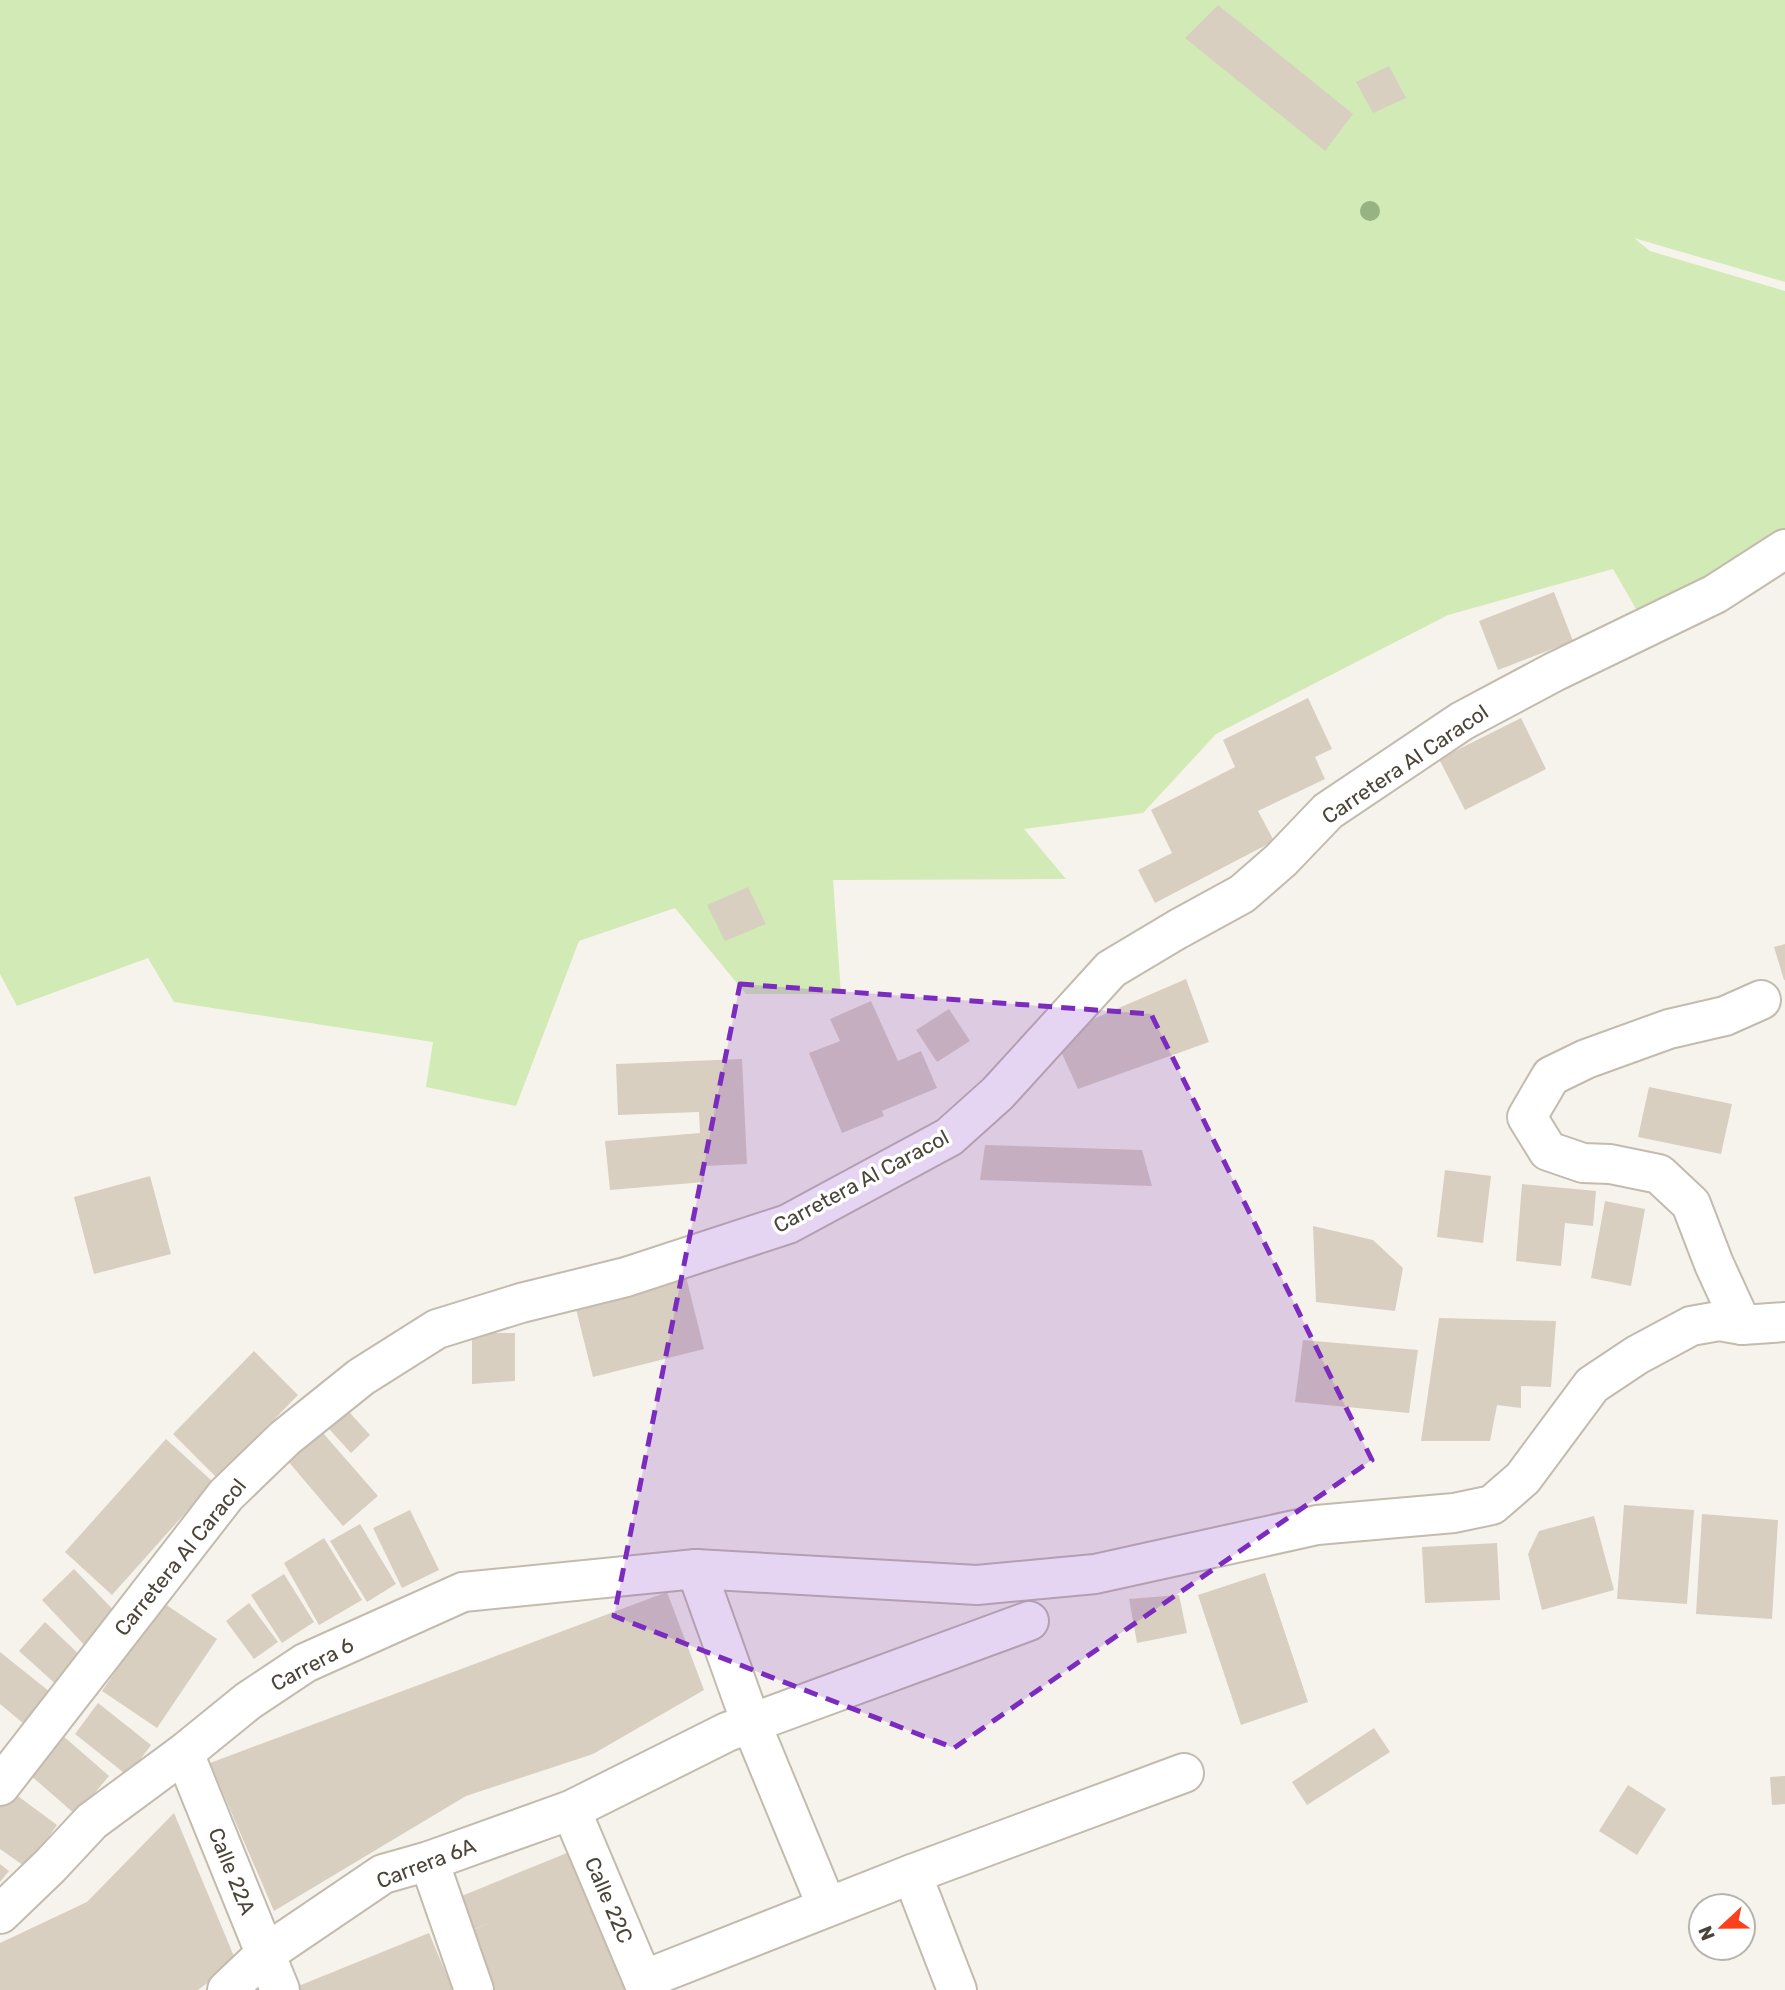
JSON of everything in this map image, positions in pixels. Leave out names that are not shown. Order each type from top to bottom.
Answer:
[{"type":"street","name":"Carretera Al Caracol","points":[[0,1786],[226,1495],[285,1438],[361,1377],[437,1329],[522,1303],[626,1277],[788,1224],[949,1137],[998,1093],[1111,969],[1242,894],[1281,860],[1328,811],[1462,721],[1554,672],[1716,594],[1785,549]]},
{"type":"street","points":[[1742,1325],[1714,1264],[1691,1204],[1660,1174],[1609,1164],[1583,1163],[1548,1150],[1527,1117],[1551,1076],[1586,1059],[1669,1029],[1725,1016],[1761,1000]]},
{"type":"street","name":"Carrera 6","points":[[0,1914],[92,1821],[184,1753],[248,1701],[305,1663],[463,1592],[696,1569],[977,1585],[1095,1574],[1317,1525],[1454,1513],[1492,1505],[1523,1478],[1592,1385],[1637,1355],[1691,1326],[1719,1321],[1742,1325],[1785,1322]]},
{"type":"street","points":[[696,1569],[751,1723],[827,1907]]},
{"type":"street","name":"Carrera 6A","points":[[227,1990],[265,1954],[383,1874],[429,1861],[571,1810],[727,1732],[1029,1621]]},
{"type":"street","name":"Calle 22A","points":[[184,1753],[280,1990]]},
{"type":"street","points":[[645,1985],[827,1907],[1184,1773]]},
{"type":"street","name":"Calle 22C","points":[[571,1810],[645,1985]]},
{"type":"street","points":[[429,1861],[474,1990]]},
{"type":"street","points":[[912,1874],[957,1990]]},
{"type":"highlighted area","points":[[740,984],[1151,1014],[1372,1460],[954,1748],[614,1616]]},
{"type":"green space","points":[[0,0],[1785,0],[1785,282],[1634,238],[1650,251],[1785,291],[1785,531],[1707,581],[1639,614],[1613,569],[1448,615],[1216,734],[1143,813],[1024,829],[1066,879],[833,880],[841,994],[746,994],[675,908],[579,941],[516,1106],[426,1087],[433,1042],[174,1002],[148,958],[17,1006],[0,974]]},
{"type":"building","points":[[1218,5],[1353,114],[1325,151],[1185,38]]},
{"type":"building","points":[[1389,66],[1406,98],[1373,113],[1356,82]]},
{"type":"building","points":[[1554,592],[1573,641],[1498,670],[1479,621]]},
{"type":"building","points":[[1308,698],[1332,749],[1315,757],[1325,779],[1258,811],[1274,841],[1155,903],[1138,870],[1172,853],[1151,810],[1235,767],[1223,740]]},
{"type":"building","points":[[1521,718],[1546,769],[1465,810],[1439,759]]},
{"type":"building","points":[[748,887],[766,924],[725,941],[707,905]]},
{"type":"building","points":[[1785,944],[1785,980],[1784,980],[1774,947]]},
{"type":"building","points":[[1186,979],[1209,1042],[1078,1089],[1054,1036]]},
{"type":"building","points":[[871,1001],[898,1061],[921,1051],[937,1088],[882,1111],[884,1116],[842,1133],[809,1053],[840,1041],[830,1019]]},
{"type":"building","points":[[949,1009],[970,1041],[937,1062],[916,1030]]},
{"type":"building","points":[[742,1059],[747,1164],[703,1166],[704,1182],[610,1190],[605,1141],[700,1133],[699,1112],[618,1115],[616,1064]]},
{"type":"building","points":[[1649,1087],[1732,1104],[1721,1154],[1638,1137]]},
{"type":"building","points":[[985,1145],[1142,1150],[1152,1186],[980,1180]]},
{"type":"building","points":[[1445,1170],[1491,1176],[1483,1243],[1437,1237]]},
{"type":"building","points":[[150,1176],[171,1254],[94,1274],[74,1197]]},
{"type":"building","points":[[1522,1184],[1596,1191],[1593,1226],[1565,1223],[1561,1266],[1516,1261]]},
{"type":"building","points":[[1605,1201],[1645,1209],[1631,1286],[1591,1278]]},
{"type":"building","points":[[1313,1226],[1373,1240],[1403,1268],[1395,1311],[1316,1302]]},
{"type":"building","points":[[685,1273],[704,1349],[593,1377],[574,1301]]},
{"type":"building","points":[[1439,1318],[1556,1321],[1551,1387],[1521,1386],[1521,1408],[1497,1405],[1490,1441],[1421,1441]]},
{"type":"building","points":[[472,1333],[515,1333],[515,1381],[472,1384]]},
{"type":"building","points":[[1303,1340],[1418,1350],[1409,1413],[1295,1402]]},
{"type":"building","points":[[254,1351],[298,1395],[217,1478],[173,1434]]},
{"type":"building","points":[[340,1402],[370,1435],[351,1453],[321,1420]]},
{"type":"building","points":[[316,1425],[378,1496],[343,1526],[282,1454]]},
{"type":"building","points":[[166,1439],[213,1482],[112,1595],[65,1552]]},
{"type":"building","points":[[1624,1505],[1694,1510],[1687,1604],[1617,1599]]},
{"type":"building","points":[[410,1510],[439,1570],[402,1588],[373,1528]]},
{"type":"building","points":[[1702,1514],[1778,1520],[1772,1619],[1696,1614]]},
{"type":"building","points":[[1594,1516],[1614,1590],[1542,1610],[1528,1554],[1539,1531]]},
{"type":"building","points":[[360,1524],[396,1584],[367,1602],[330,1541]]},
{"type":"building","points":[[324,1538],[362,1600],[319,1625],[284,1563]]},
{"type":"building","points":[[1497,1543],[1500,1600],[1425,1603],[1422,1547]]},
{"type":"building","points":[[74,1569],[122,1619],[89,1650],[42,1600]]},
{"type":"building","points":[[1265,1573],[1308,1702],[1241,1725],[1198,1595]]},
{"type":"building","points":[[284,1574],[314,1622],[282,1643],[251,1595]]},
{"type":"building","points":[[667,1592],[704,1690],[593,1754],[466,1796],[274,1911],[210,1763]]},
{"type":"building","points":[[1179,1595],[1187,1633],[1137,1643],[1129,1599]]},
{"type":"building","points":[[162,1602],[217,1639],[157,1728],[102,1691]]},
{"type":"building","points":[[249,1603],[278,1642],[254,1659],[226,1621]]},
{"type":"building","points":[[45,1622],[84,1659],[59,1687],[19,1651]]},
{"type":"building","points":[[0,1652],[55,1696],[29,1728],[0,1704]]},
{"type":"building","points":[[98,1703],[151,1745],[128,1776],[75,1734]]},
{"type":"building","points":[[1374,1728],[1390,1752],[1307,1805],[1292,1782]]},
{"type":"building","points":[[62,1735],[109,1776],[76,1815],[29,1774]]},
{"type":"building","points":[[1785,1776],[1785,1804],[1772,1805],[1770,1777]]},
{"type":"building","points":[[1628,1785],[1666,1809],[1637,1855],[1599,1831]]},
{"type":"building","points":[[11,1791],[57,1825],[27,1868],[0,1849],[0,1806]]},
{"type":"building","points":[[174,1813],[236,1961],[198,1990],[0,1990],[0,1943],[87,1902]]},
{"type":"building","points":[[579,1848],[636,1990],[473,1990],[452,1939],[491,1922],[450,1939],[437,1906]]},
{"type":"building","points":[[0,1864],[9,1871],[0,1882]]},
{"type":"building","points":[[429,1933],[453,1990],[297,1990],[296,1987]]}]
